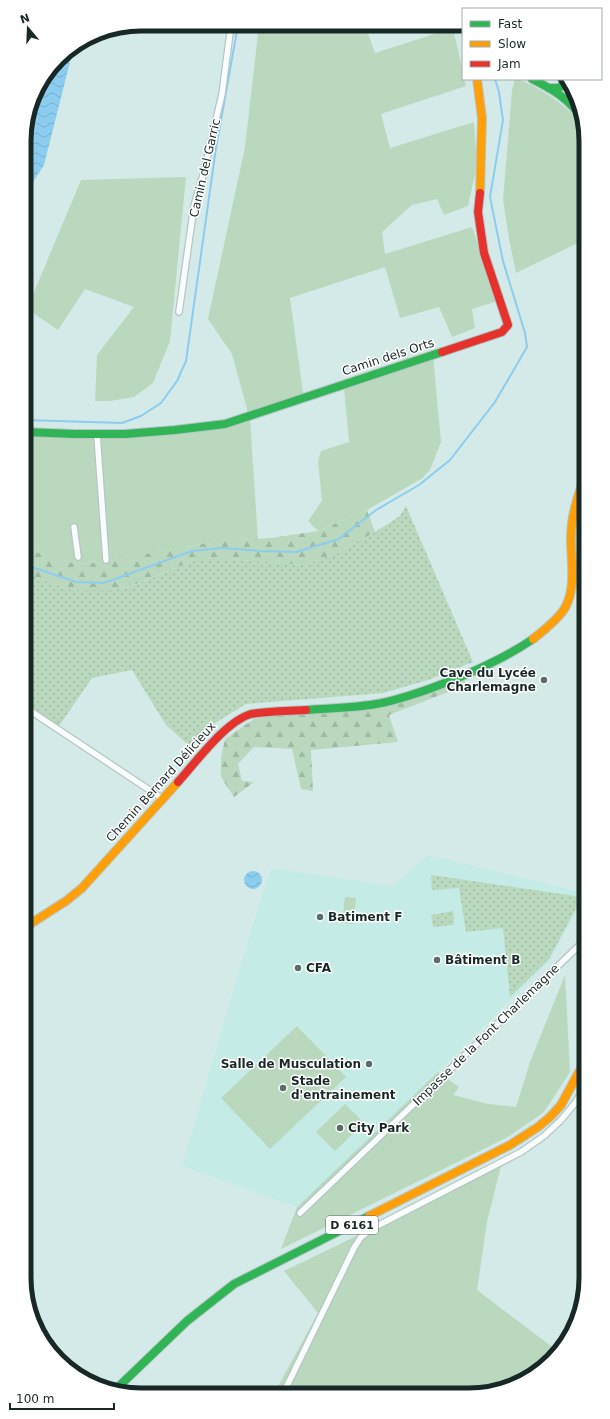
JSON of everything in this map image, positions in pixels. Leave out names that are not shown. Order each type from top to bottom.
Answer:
[{"type":"street","name":"Camin del Garric","points":[[179,312],[194,206],[204,172],[222,94],[230,31]]},
{"type":"street","name":"Camin dels Orts","points":[[31,432],[97,435],[194,429],[225,424],[502,332],[508,325],[484,253],[478,212],[481,180],[482,118],[477,80]]},
{"type":"street","points":[[534,80],[568,100],[573,107]]},
{"type":"street","points":[[548,88],[558,88],[564,86]]},
{"type":"street","points":[[97,435],[106,560]]},
{"type":"street","name":"Chemin Bernard Délicieux","points":[[31,924],[66,902],[82,888],[210,745],[226,728],[241,718],[252,714],[376,704],[408,696],[487,666],[517,650],[542,632],[565,608],[571,593],[571,538],[573,514],[579,492]]},
{"type":"street","points":[[74,527],[78,557]]},
{"type":"street","points":[[31,711],[163,799]]},
{"type":"street","name":"Impasse de la Font Charlemagne","points":[[300,1213],[579,946]]},
{"type":"street","name":"D 6161","points":[[119,1386],[199,1310],[214,1297],[234,1284],[463,1169],[525,1136],[550,1117],[561,1105],[579,1072]]},
{"type":"street","points":[[286,1388],[354,1248],[361,1237],[373,1228],[521,1152],[544,1136],[561,1120],[579,1096]]},
{"type":"shaded area","points":[[428,855],[579,892],[579,907],[550,961],[438,1072],[297,1207],[182,1166],[257,910],[271,868],[393,886]]},
{"type":"green space","points":[[258,31],[367,31],[375,53],[444,31],[454,31],[462,68],[462,80],[464,80],[466,86],[381,114],[390,148],[474,122],[477,165],[468,206],[444,215],[437,199],[412,205],[382,232],[385,254],[472,227],[498,301],[472,309],[475,328],[452,337],[439,307],[400,318],[385,267],[290,298],[304,400],[250,420],[232,354],[208,319],[245,147]]},
{"type":"green space","points":[[515,80],[518,80],[538,88],[563,105],[577,121],[579,141],[579,242],[516,273],[503,199],[512,90]]},
{"type":"green space","points":[[186,177],[170,341],[153,383],[134,397],[110,401],[95,401],[97,355],[134,307],[85,289],[58,330],[31,312],[31,299],[81,180]]},
{"type":"green space","points":[[433,356],[441,442],[430,470],[421,479],[367,510],[318,531],[308,521],[322,501],[318,461],[321,451],[349,442],[344,388]]},
{"type":"green space","points":[[250,420],[258,539],[218,541],[102,562],[76,564],[31,550],[31,434],[94,438]]},
{"type":"green space","points":[[406,506],[473,662],[428,680],[383,693],[246,704],[207,728],[192,748],[166,725],[132,670],[92,678],[59,726],[31,706],[31,576],[72,590],[114,590],[132,586],[200,558],[305,565],[335,554],[400,516]]},
{"type":"green space","points":[[367,510],[375,532],[335,554],[305,565],[200,558],[131,586],[114,590],[72,590],[31,576],[31,550],[76,564],[102,562],[218,541],[271,538],[318,531]]},
{"type":"green space","points":[[463,676],[466,685],[389,715],[398,742],[311,750],[313,791],[301,789],[292,749],[254,747],[238,764],[242,781],[254,782],[234,797],[221,777],[221,758],[225,739],[254,719],[316,709],[376,704]]},
{"type":"green space","points":[[431,875],[579,897],[579,903],[549,959],[510,997],[503,928],[466,932],[459,888],[432,890]]},
{"type":"green space","points":[[345,897],[356,898],[353,924],[342,923]]},
{"type":"green space","points":[[453,911],[454,925],[433,927],[431,915]]},
{"type":"green space","points":[[565,975],[570,1072],[544,1112],[508,1137],[281,1249],[297,1207],[438,1072],[459,1087],[453,1095],[488,1104],[516,1107],[530,1062]]},
{"type":"green space","name":"Stade d'entrainement","points":[[297,1026],[346,1077],[270,1149],[221,1098]]},
{"type":"green space","name":"City Park","points":[[345,1104],[364,1123],[335,1151],[316,1132]]},
{"type":"green space","points":[[501,1166],[487,1222],[477,1290],[554,1348],[547,1356],[524,1373],[511,1380],[484,1387],[277,1388],[318,1313],[284,1271]]},
{"type":"water","points":[[71,56],[44,165],[31,185],[31,133],[39,99],[49,80],[58,68]]},
{"type":"water","points":[[253,871],[259,874],[262,880],[259,886],[253,889],[247,886],[244,880],[247,874]]},
{"type":"waterway","points":[[31,420],[122,423],[141,416],[161,403],[177,381],[186,361],[216,148],[237,31]]},
{"type":"waterway","points":[[31,567],[76,582],[104,583],[192,551],[222,548],[296,552],[339,539],[376,510],[419,485],[450,460],[495,402],[527,347],[525,333],[503,261],[490,197],[503,120],[499,92],[495,80]]},
{"type":"traffic: fast","points":[[534,80],[566,100],[574,108]]},
{"type":"traffic: fast","points":[[549,88],[557,88],[564,86]]},
{"type":"traffic: fast","points":[[31,432],[125,434],[225,424],[442,352]]},
{"type":"traffic: fast","points":[[306,710],[368,705],[410,696],[482,667],[521,647],[533,639]]},
{"type":"traffic: fast","points":[[119,1386],[187,1321],[234,1284],[369,1216]]},
{"type":"traffic: slow","points":[[477,80],[482,118],[480,193]]},
{"type":"traffic: slow","points":[[533,639],[564,610],[569,598],[572,582],[572,524],[579,494]]},
{"type":"traffic: slow","points":[[31,923],[66,901],[82,888],[178,782]]},
{"type":"traffic: slow","points":[[369,1216],[510,1145],[538,1127],[561,1105],[579,1072]]},
{"type":"traffic: jam","points":[[442,352],[502,332],[508,325],[484,253],[478,212],[480,193]]},
{"type":"traffic: jam","points":[[178,782],[212,743],[241,718],[257,713],[306,710]]},
{"type":"place","name":"Cave du Lycée Charlemagne","points":[[544,680]]},
{"type":"place","name":"Batiment F","points":[[320,917]]},
{"type":"place","name":"Bâtiment B","points":[[437,960]]},
{"type":"place","name":"CFA","points":[[298,968]]},
{"type":"place","name":"Salle de Musculation","points":[[369,1064]]},
{"type":"place","name":"Stade d'entrainement","points":[[283,1088]]},
{"type":"place","name":"City Park","points":[[340,1128]]}]
